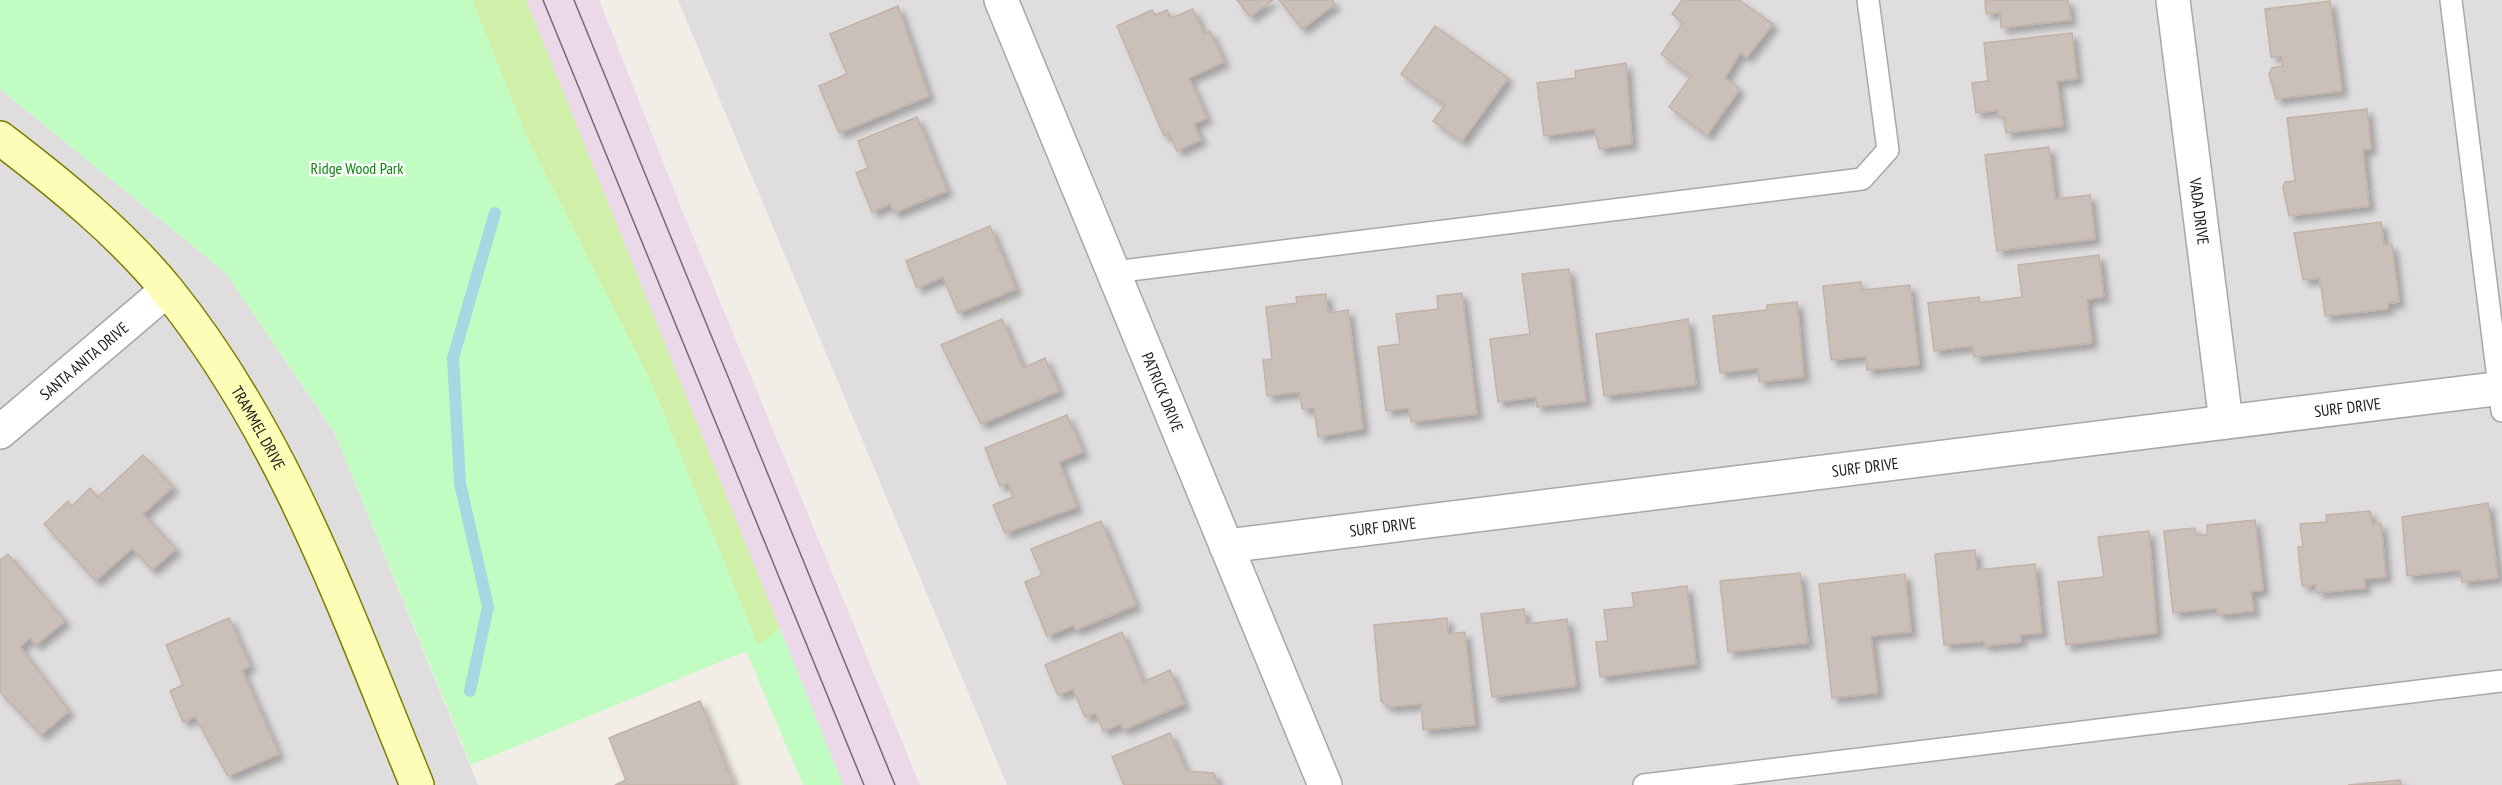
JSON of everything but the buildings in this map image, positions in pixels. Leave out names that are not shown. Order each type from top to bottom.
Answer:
[{"type":"street","name":"PATRICK DRIVE","points":[[1001,0],[1325,785]]},
{"type":"street","name":"VADA DRIVE","points":[[2173,0],[2226,422]]},
{"type":"street","name":"TRAMMEL DRIVE","points":[[0,138],[115,236],[167,290],[228,373],[284,472],[355,634],[417,785]]},
{"type":"street","name":"SANTA ANITA DRIVE","points":[[0,432],[167,290]]},
{"type":"street","name":"SURF DRIVE","points":[[1226,546],[2226,422],[2501,396]]},
{"type":"lane","points":[[1114,272],[1862,179],[1888,150],[1868,0]]},
{"type":"lane","points":[[2451,0],[2501,396]]},
{"type":"lane","points":[[1644,785],[2502,681]]},
{"type":"shaded area","points":[[526,0],[599,0],[682,210],[920,785],[843,785]]},
{"type":"shaded area","points":[[678,0],[2502,0],[2502,785],[1007,785]]},
{"type":"shaded area","points":[[0,89],[226,273],[335,434],[478,785],[0,785]]},
{"type":"green space","name":"Ridge Wood Park","points":[[0,0],[472,0],[527,138],[650,380],[758,645],[780,629],[843,785],[803,785],[746,651],[471,765],[335,434],[226,273],[0,89]]},
{"type":"green space","points":[[472,0],[526,0],[780,629],[758,646],[650,380],[527,138]]},
{"type":"waterway","points":[[470,691],[488,607],[460,483],[453,358],[495,213]]},
{"type":"tram line","points":[[543,0],[864,785]]},
{"type":"tram line","points":[[574,0],[895,785]]}]
